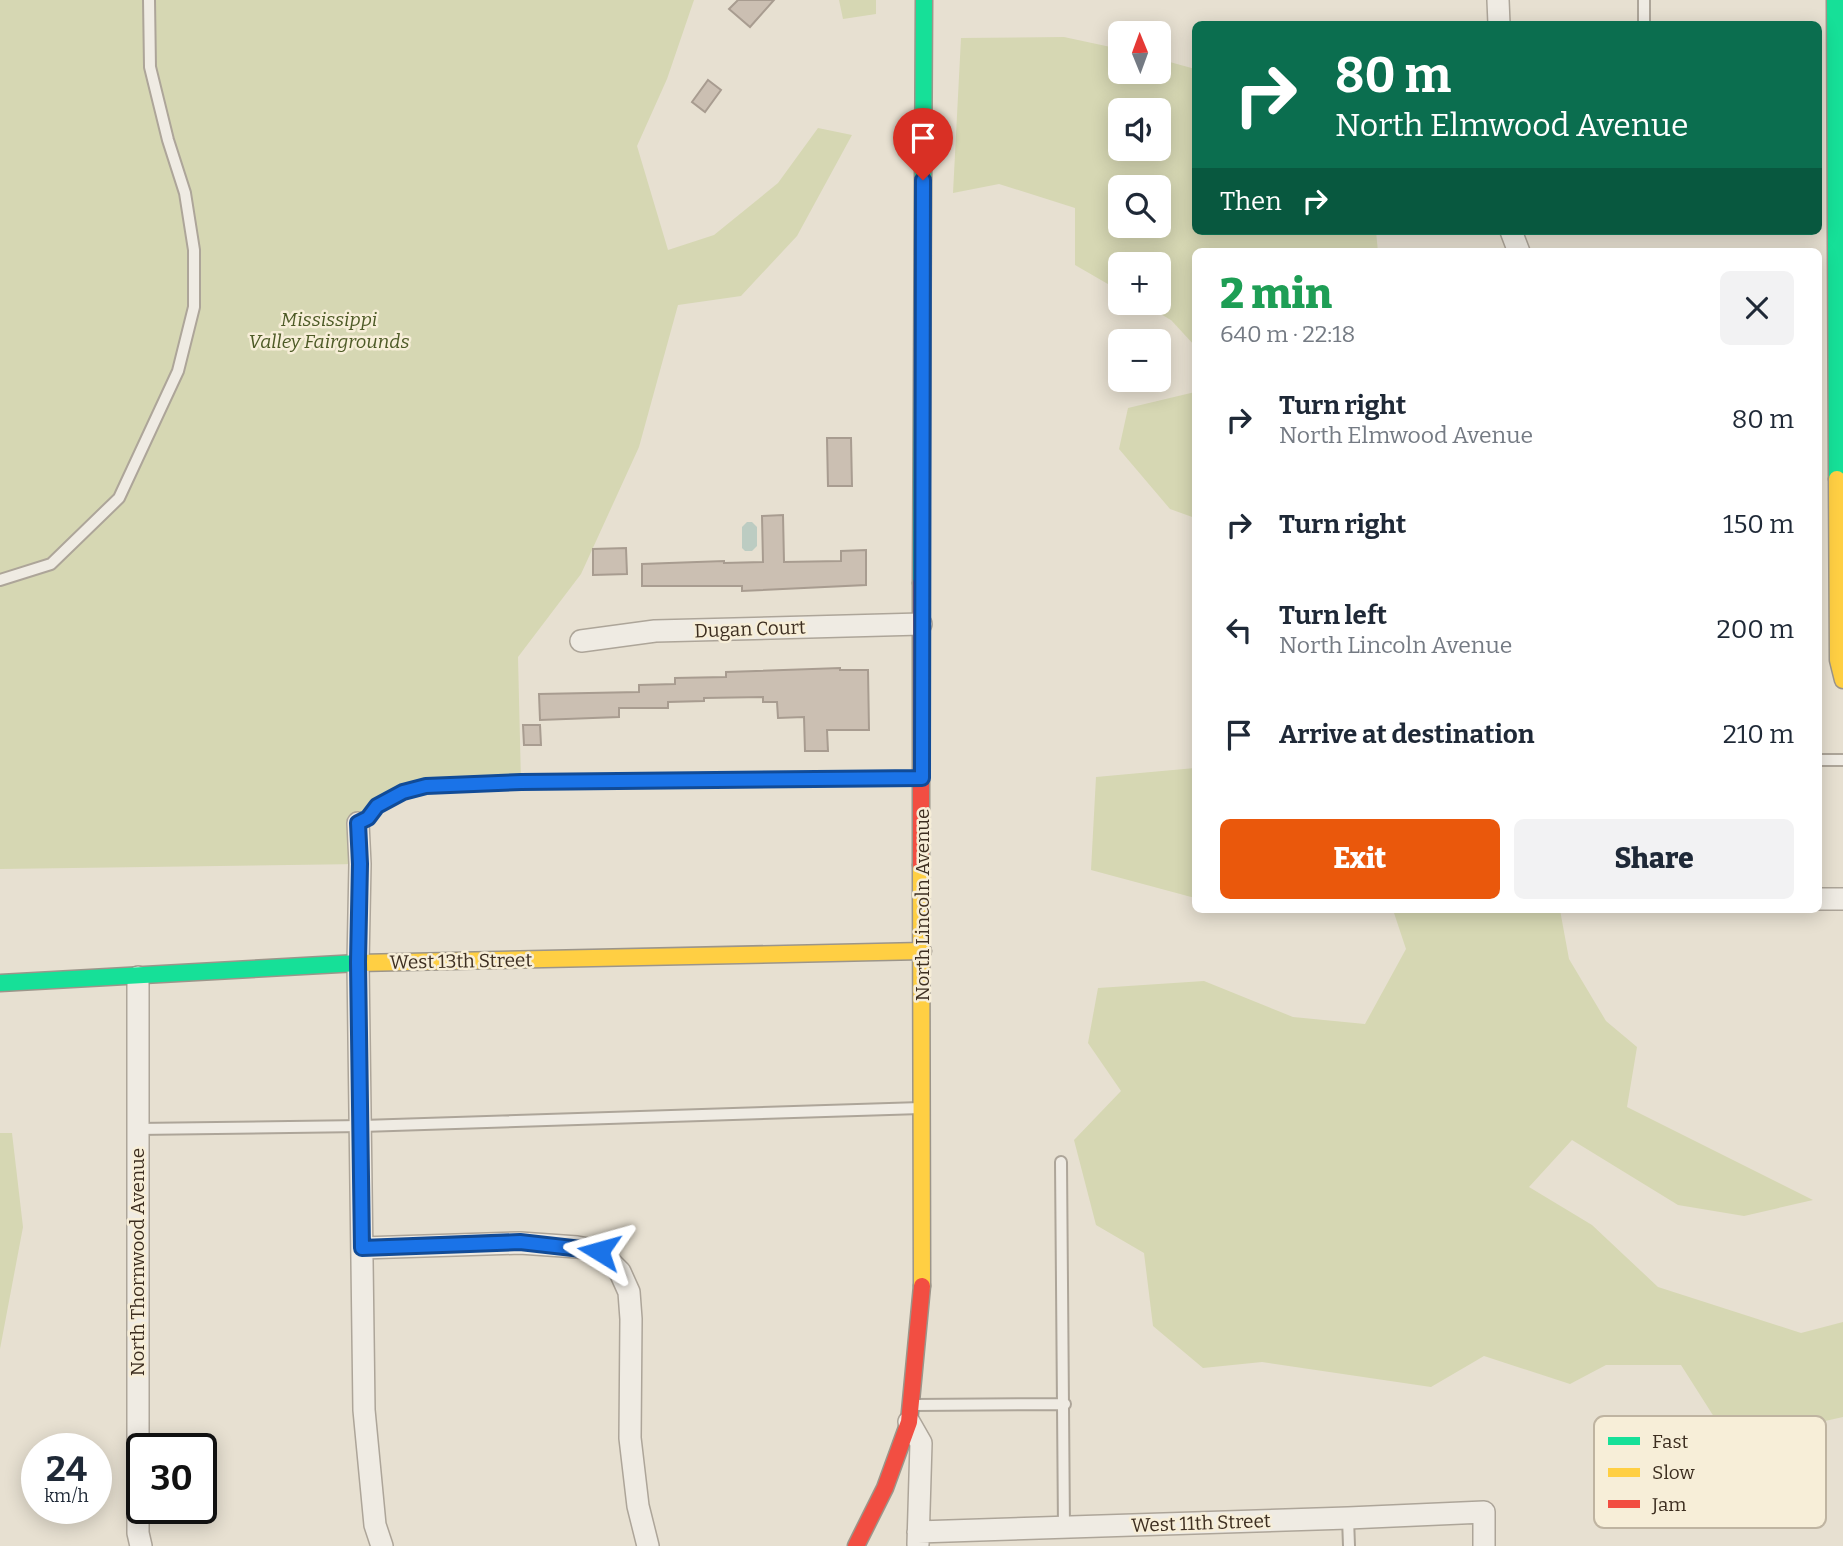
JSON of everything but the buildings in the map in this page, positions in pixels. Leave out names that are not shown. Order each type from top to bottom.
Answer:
[{"type":"street","name":"North Lincoln Avenue","points":[[856,1546],[885,1488],[910,1413],[922,1303],[924,0]]},
{"type":"street","points":[[1499,0],[1499,21]]},
{"type":"street","points":[[1835,0],[1839,99],[1831,182],[1834,613],[1838,660],[1843,680]]},
{"type":"street","name":"Dugan Court","points":[[581,641],[655,631],[921,624]]},
{"type":"street","points":[[358,823],[364,1410],[375,1525],[382,1546]]},
{"type":"street","points":[[1822,899],[1843,899]]},
{"type":"street","name":"West 13th Street","points":[[0,983],[358,962],[923,951]]},
{"type":"street","name":"North Thornwood Avenue","points":[[138,977],[136,1430],[138,1533],[141,1546]]},
{"type":"street","points":[[362,1248],[520,1242],[577,1247],[599,1251],[620,1272],[629,1292],[631,1319],[630,1438],[638,1506],[648,1546]]},
{"type":"street","points":[[910,1413],[921,1443],[918,1539]]},
{"type":"street","name":"West 11th Street","points":[[918,1539],[1064,1528],[1484,1512],[1484,1546]]},
{"type":"lane","points":[[0,580],[51,564],[119,498],[178,371],[194,307],[194,250],[185,193],[150,67],[149,0]]},
{"type":"lane","points":[[1643,21],[1644,0]]},
{"type":"lane","points":[[1822,760],[1843,760]]},
{"type":"lane","points":[[358,823],[368,818],[377,806],[394,796],[426,786],[521,782],[922,778]]},
{"type":"lane","points":[[137,1129],[362,1126],[924,1108]]},
{"type":"lane","points":[[1061,1162],[1064,1528]]},
{"type":"lane","points":[[910,1413],[1065,1404]]},
{"type":"lane","points":[[1348,1518],[1349,1546]]},
{"type":"green space","name":"Mississippi Valley Fairgrounds","points":[[0,0],[694,0],[667,79],[637,146],[668,250],[714,235],[778,183],[818,128],[852,135],[797,236],[741,296],[678,305],[639,447],[581,574],[518,657],[521,782],[403,792],[368,818],[360,864],[0,869]]},
{"type":"green space","points":[[839,0],[876,0],[876,14],[843,19]]},
{"type":"green space","points":[[1064,37],[1108,46],[1108,84],[1171,84],[1171,62],[1192,68],[1192,235],[1376,235],[1378,248],[1192,248],[1192,343],[1171,320],[1162,315],[1171,315],[1171,252],[1108,252],[1108,284],[1075,265],[1075,208],[999,184],[953,193],[961,38]]},
{"type":"green space","points":[[1192,393],[1192,517],[1170,509],[1119,449],[1128,408]]},
{"type":"green space","points":[[1192,768],[1192,897],[1091,870],[1096,777]]},
{"type":"green space","points":[[1394,913],[1561,913],[1569,959],[1606,1021],[1637,1047],[1627,1107],[1813,1200],[1744,1216],[1678,1205],[1572,1140],[1529,1187],[1592,1225],[1658,1287],[1801,1333],[1843,1322],[1843,1417],[1826,1421],[1826,1416],[1713,1416],[1681,1365],[1606,1365],[1570,1384],[1484,1356],[1431,1387],[1262,1362],[1203,1368],[1153,1326],[1144,1253],[1096,1225],[1074,1140],[1121,1091],[1088,1043],[1098,988],[1204,981],[1293,1017],[1365,1024],[1406,949]]},
{"type":"green space","points":[[0,1133],[12,1133],[23,1227],[0,1349]]},
{"type":"shaded area","points":[[747,522],[752,522],[757,527],[757,546],[752,551],[742,548],[742,527]]},
{"type":"traffic: fast","points":[[921,583],[924,0]]},
{"type":"traffic: fast","points":[[1835,0],[1837,479]]},
{"type":"traffic: fast","points":[[0,983],[358,963]]},
{"type":"traffic: slow","points":[[1837,479],[1838,660],[1843,680]]},
{"type":"traffic: slow","points":[[921,865],[922,1286]]},
{"type":"traffic: slow","points":[[358,963],[923,951]]},
{"type":"traffic: jam","points":[[921,583],[921,865]]},
{"type":"traffic: jam","points":[[856,1546],[885,1488],[909,1422],[922,1286]]},
{"type":"route","points":[[599,1251],[520,1242],[362,1248],[358,823],[368,818],[377,806],[403,792],[426,786],[521,782],[922,778],[923,180]]}]
